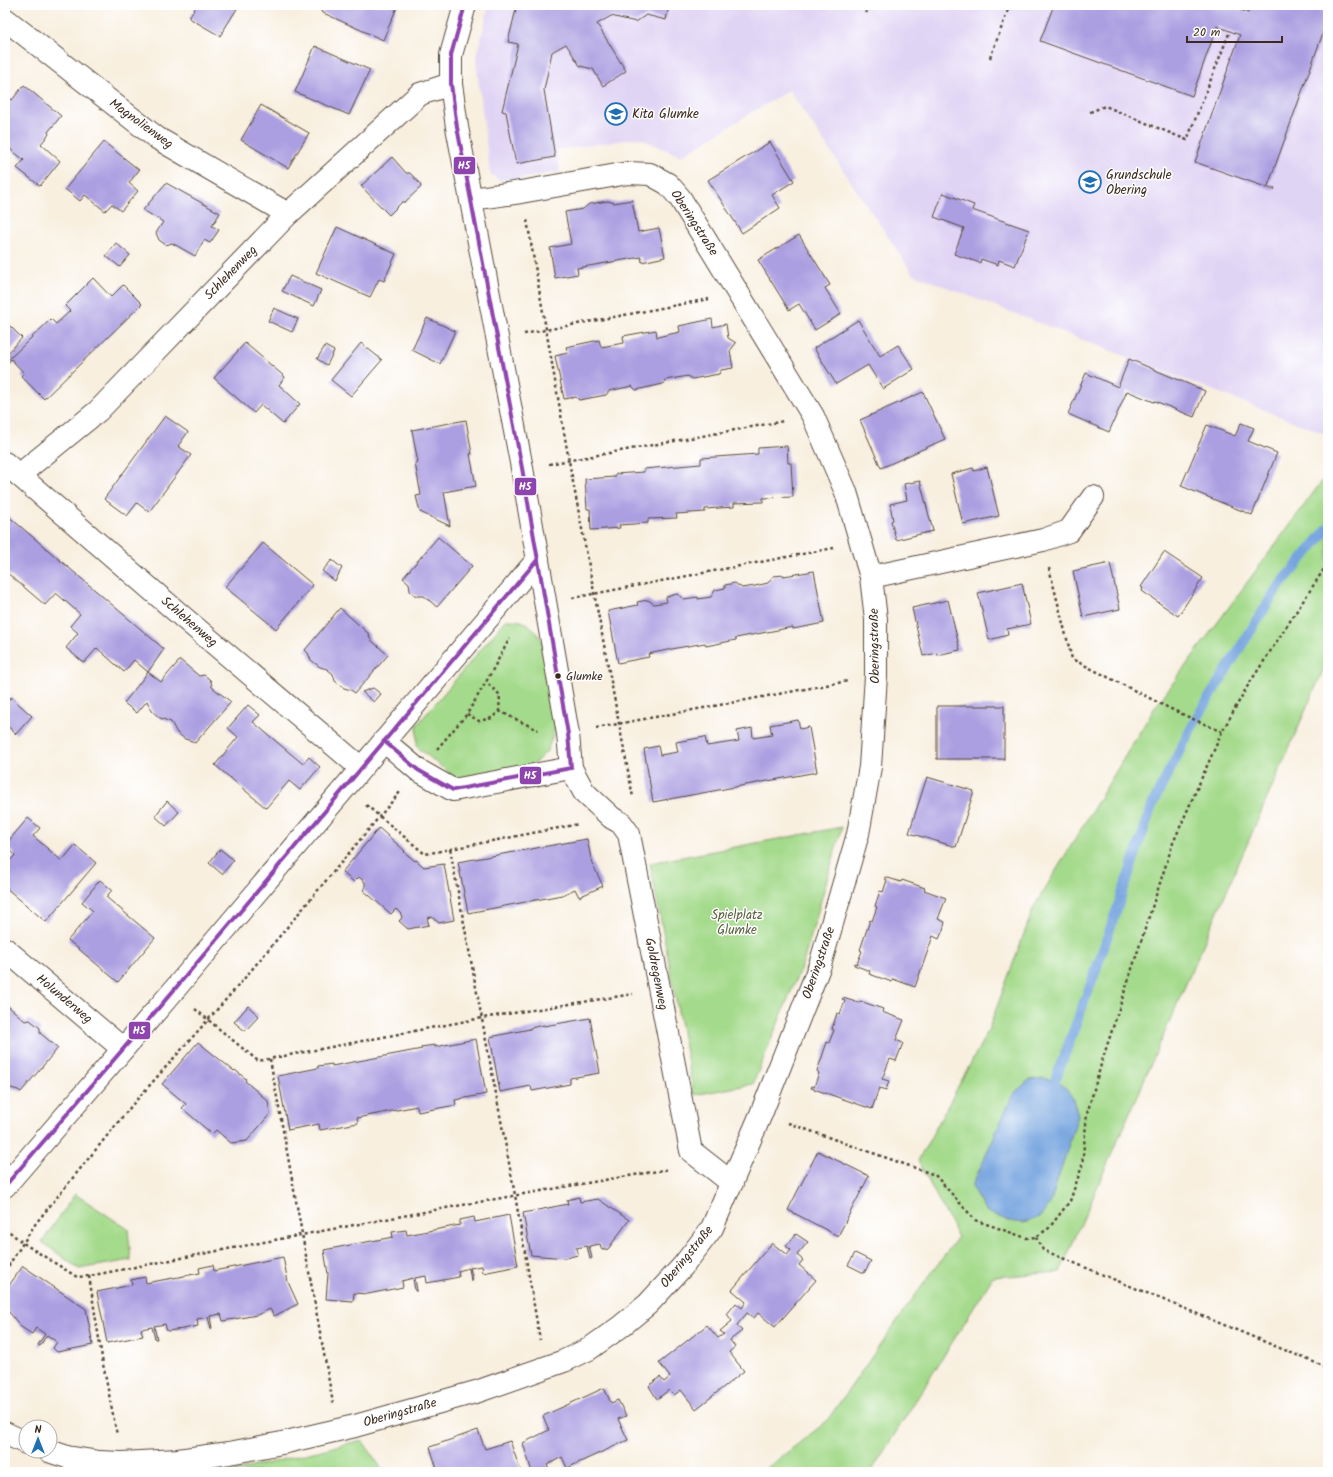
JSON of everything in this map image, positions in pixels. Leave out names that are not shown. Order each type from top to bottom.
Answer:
[{"type":"street","points":[[465,5],[451,55],[451,84],[457,127],[498,339],[546,603],[568,734],[571,768],[584,792],[612,818],[621,823],[629,834]]},
{"type":"street","name":"Magnolienweg","points":[[5,19],[157,138],[288,214]]},
{"type":"street","name":"Schlehenweg","points":[[361,768],[184,618],[12,469],[98,411],[288,214],[420,94],[451,84]]},
{"type":"street","name":"Oberingstraße","points":[[58,1454],[67,1457],[99,1462],[122,1463],[178,1460],[229,1453],[282,1443],[479,1391],[544,1368],[589,1349],[620,1327],[648,1304],[683,1266],[712,1228],[761,1114],[820,964],[858,834],[870,766],[876,676],[876,619],[871,577],[846,492],[827,446],[813,416],[680,198],[668,184],[650,174],[628,172],[522,192],[471,199]]},
{"type":"street","points":[[871,577],[1043,540],[1070,531],[1093,496]]},
{"type":"street","points":[[5,1186],[174,990],[538,559]]},
{"type":"street","points":[[384,741],[418,770],[453,790],[571,768]]},
{"type":"street","name":"Goldregenweg","points":[[629,834],[691,1151],[732,1183]]},
{"type":"street","name":"Holunderweg","points":[[5,949],[123,1049]]},
{"type":"street","points":[[5,1433],[18,1439]]},
{"type":"path","points":[[863,5],[868,15]]},
{"type":"path","points":[[990,58],[1010,5]]},
{"type":"path","points":[[1238,9],[1240,5]]},
{"type":"path","points":[[1090,112],[1105,106],[1187,140],[1230,31]]},
{"type":"path","points":[[522,192],[569,460],[638,820],[629,834]]},
{"type":"path","points":[[498,339],[738,293]]},
{"type":"path","points":[[522,468],[813,416]]},
{"type":"path","points":[[1043,540],[1072,658],[1171,709],[1222,732]]},
{"type":"path","points":[[546,603],[862,543]]},
{"type":"path","points":[[761,1114],[935,1175],[975,1220],[1026,1238],[1036,1237],[1049,1228],[1070,1201],[1082,1166],[1087,1114],[1102,1061],[1174,843],[1222,732],[1248,687],[1328,563]]},
{"type":"path","points":[[5,1271],[36,1223],[132,1104],[238,986],[418,770],[467,714],[511,636]]},
{"type":"path","points":[[619,723],[876,676]]},
{"type":"path","points":[[467,714],[479,721],[492,718],[499,711],[500,694],[486,682]]},
{"type":"path","points":[[344,788],[425,854],[612,818]]},
{"type":"path","points":[[450,849],[515,1195],[544,1368]]},
{"type":"path","points":[[174,990],[258,1061],[482,1018],[659,990]]},
{"type":"path","points":[[270,1059],[338,1429]]},
{"type":"path","points":[[5,1228],[23,1243],[77,1277],[90,1276],[302,1234],[706,1162]]},
{"type":"path","points":[[1036,1237],[1043,1250],[1328,1368]]},
{"type":"path","points":[[90,1276],[103,1364],[122,1463]]},
{"type":"shaded area","name":"Grundschule Obering","points":[[489,5],[1328,5],[1328,435],[913,274],[789,90],[681,156],[639,138],[557,150],[560,172],[519,179],[499,180],[490,174],[476,60]]},
{"type":"green space","points":[[1328,473],[1328,659],[1060,1272],[993,1277],[871,1472],[762,1472],[826,1422],[958,1237],[918,1161],[988,1031],[1034,907],[1153,710]]},
{"type":"green space","points":[[506,620],[519,621],[531,626],[542,641],[556,727],[547,751],[530,768],[458,780],[417,747],[417,725]]},
{"type":"green space","name":"Spielplatz Glumke","points":[[842,827],[804,960],[753,1084],[694,1095],[650,863]]},
{"type":"green space","points":[[75,1194],[128,1229],[131,1260],[79,1269],[42,1242]]},
{"type":"green space","points":[[362,1440],[384,1472],[232,1472]]},
{"type":"water","points":[[1043,1078],[1055,1081],[1067,1089],[1073,1099],[1078,1116],[1050,1204],[1040,1217],[1024,1223],[1009,1221],[987,1212],[978,1199],[972,1186],[1013,1094],[1029,1080]]},
{"type":"building","points":[[197,5],[233,5],[238,7],[220,36],[189,18]]},
{"type":"building","points":[[324,5],[398,5],[383,40],[321,12]]},
{"type":"building","points":[[517,5],[669,5],[666,20],[646,15],[636,22],[611,16],[597,24],[626,71],[603,86],[593,69],[580,66],[566,44],[552,52],[544,90],[555,157],[516,164],[506,112],[502,111],[518,44],[508,42]]},
{"type":"building","points":[[1054,5],[1228,5],[1248,13],[1251,5],[1318,5],[1328,9],[1328,19],[1268,186],[1275,188],[1274,190],[1195,162],[1240,35],[1217,26],[1192,96],[1040,41]]},
{"type":"building","points":[[315,46],[370,70],[349,115],[295,92]]},
{"type":"building","points":[[24,85],[61,116],[48,132],[49,134],[41,144],[60,161],[40,186],[17,168],[24,160],[5,145],[5,101],[8,97],[12,100]]},
{"type":"building","points":[[261,105],[309,133],[288,168],[241,140]]},
{"type":"building","points":[[104,142],[139,170],[129,183],[138,191],[121,211],[112,204],[105,211],[85,195],[80,201],[65,189]]},
{"type":"building","points":[[770,142],[794,181],[772,195],[780,208],[742,233],[708,180]]},
{"type":"building","points":[[392,157],[406,173],[410,173],[421,187],[405,202],[402,202],[389,215],[361,186]]},
{"type":"building","points":[[166,183],[220,213],[212,226],[219,230],[210,243],[204,240],[195,256],[172,243],[166,245],[159,240],[156,233],[163,222],[143,210]]},
{"type":"building","points":[[943,193],[974,205],[972,210],[1029,230],[1015,266],[999,260],[998,265],[981,259],[980,263],[954,254],[964,228],[934,217]]},
{"type":"building","points":[[632,200],[638,232],[659,228],[665,257],[642,262],[641,257],[577,268],[578,274],[555,278],[550,248],[571,244],[565,212],[583,209],[589,204],[608,201],[614,203]]},
{"type":"building","points":[[337,227],[396,254],[384,281],[379,279],[370,297],[316,273]]},
{"type":"building","points":[[799,235],[830,285],[825,288],[841,314],[815,330],[799,304],[789,310],[758,260]]},
{"type":"building","points":[[116,243],[130,255],[120,267],[106,256]]},
{"type":"building","points":[[290,276],[321,290],[314,306],[282,291]]},
{"type":"building","points":[[93,278],[111,297],[123,285],[142,304],[44,399],[21,376],[24,373],[11,359],[8,363],[6,362],[51,319],[56,324],[70,311],[65,306]]},
{"type":"building","points":[[274,308],[298,319],[292,332],[268,321]]},
{"type":"building","points":[[427,318],[455,331],[440,364],[412,350]]},
{"type":"building","points":[[712,319],[713,327],[726,324],[728,338],[736,343],[730,351],[733,368],[721,370],[719,374],[692,379],[688,376],[665,380],[663,384],[636,390],[632,386],[609,391],[606,395],[579,400],[576,397],[564,399],[555,356],[568,353],[566,347],[599,340],[601,347],[624,343],[623,336],[656,330],[657,337],[680,332],[679,326]]},
{"type":"building","points":[[858,320],[880,356],[898,345],[914,369],[883,389],[868,365],[836,384],[814,348]]},
{"type":"building","points":[[5,321],[22,338],[5,356]]},
{"type":"building","points":[[245,343],[285,377],[279,385],[300,404],[283,424],[261,405],[254,413],[214,378]]},
{"type":"building","points":[[361,343],[382,360],[351,396],[331,380]]},
{"type":"building","points":[[325,346],[334,351],[327,365],[317,359]]},
{"type":"building","points":[[1129,359],[1205,391],[1194,417],[1127,391],[1109,432],[1068,414],[1086,373],[1118,387]]},
{"type":"building","points":[[923,392],[945,439],[881,468],[860,420]]},
{"type":"building","points":[[165,416],[188,432],[178,446],[191,455],[149,512],[137,503],[127,516],[104,499]]},
{"type":"building","points":[[466,420],[476,486],[444,492],[450,526],[420,512],[416,496],[421,495],[415,463],[418,463],[412,430]]},
{"type":"building","points":[[1241,423],[1254,428],[1248,441],[1277,453],[1252,515],[1181,486],[1207,425],[1235,436]]},
{"type":"building","points":[[787,446],[788,463],[791,463],[793,497],[763,498],[763,502],[734,503],[734,507],[705,509],[705,512],[676,514],[677,518],[648,519],[648,523],[619,525],[620,528],[591,530],[590,509],[587,509],[585,479],[615,477],[615,474],[644,472],[644,469],[701,464],[701,458],[758,454],[758,448]]},
{"type":"building","points":[[987,467],[999,516],[963,524],[951,474],[973,468],[974,471]]},
{"type":"building","points":[[920,481],[933,531],[896,540],[891,521],[893,520],[890,504],[907,500],[904,484]]},
{"type":"building","points":[[7,515],[164,649],[148,672],[134,660],[124,672],[97,648],[84,663],[66,648],[78,633],[70,626],[80,614],[56,593],[45,605],[5,571],[5,518]]},
{"type":"building","points":[[438,537],[472,566],[437,607],[424,596],[416,596],[410,591],[409,583],[403,578]]},
{"type":"building","points":[[263,543],[313,585],[276,629],[225,587]]},
{"type":"building","points":[[1164,552],[1203,578],[1178,616],[1142,591],[1143,588],[1141,587]]},
{"type":"building","points":[[332,560],[342,568],[335,581],[322,571]]},
{"type":"building","points":[[1110,563],[1120,609],[1083,617],[1073,571]]},
{"type":"building","points":[[814,571],[824,623],[793,629],[793,627],[736,638],[736,640],[706,646],[705,643],[677,648],[648,654],[649,657],[618,663],[608,611],[638,605],[637,602],[648,600],[654,604],[667,602],[666,597],[677,594],[684,599],[711,597],[715,590],[725,588],[725,585],[735,583],[742,588],[755,586],[768,583],[773,576],[784,576]]},
{"type":"building","points":[[1022,583],[1031,624],[1007,629],[1008,635],[989,640],[978,593]]},
{"type":"building","points":[[948,600],[960,650],[937,655],[937,653],[923,656],[912,608]]},
{"type":"building","points":[[340,608],[369,634],[370,639],[388,655],[355,693],[344,688],[335,681],[333,674],[311,660],[305,650]]},
{"type":"building","points":[[180,660],[199,676],[204,675],[208,678],[211,681],[212,687],[231,702],[195,743],[185,739],[177,733],[171,722],[160,718],[152,711],[147,701],[137,713],[124,703],[148,672],[161,682]]},
{"type":"building","points":[[373,688],[381,694],[374,702],[362,692]]},
{"type":"building","points":[[11,697],[32,716],[16,734],[5,724],[5,704]]},
{"type":"building","points":[[248,705],[260,715],[253,722],[303,764],[309,757],[320,767],[300,790],[289,781],[266,808],[215,765],[238,737],[228,728]]},
{"type":"building","points":[[937,706],[1004,706],[1004,759],[937,759]]},
{"type":"building","points":[[798,720],[800,729],[809,727],[817,772],[653,802],[644,749],[658,746],[660,755],[678,752],[676,742],[705,737],[707,746],[739,741],[737,731],[752,728],[753,738],[772,735],[770,725]]},
{"type":"building","points":[[927,777],[974,791],[956,847],[909,833]]},
{"type":"building","points":[[167,801],[179,812],[166,826],[155,816]]},
{"type":"building","points":[[28,818],[40,828],[33,836],[62,861],[75,845],[96,863],[46,922],[5,887],[5,867],[15,855],[5,845]]},
{"type":"building","points":[[379,828],[405,851],[404,852],[424,867],[444,864],[454,920],[439,923],[432,917],[427,918],[429,925],[408,929],[399,921],[402,918],[401,914],[396,909],[391,914],[363,890],[365,887],[365,882],[359,877],[354,882],[342,872]]},
{"type":"building","points":[[587,839],[592,863],[603,886],[579,897],[575,889],[562,895],[468,913],[458,862]]},
{"type":"building","points":[[220,849],[234,860],[222,874],[209,863]]},
{"type":"building","points":[[885,877],[901,882],[902,880],[925,888],[924,890],[946,898],[938,919],[945,922],[943,930],[939,939],[933,936],[915,987],[893,979],[892,982],[869,974],[870,971],[854,965],[855,963],[857,964],[862,951],[860,950],[870,920],[872,921],[877,907],[875,906],[880,891],[883,892],[887,880]]},
{"type":"building","points":[[100,880],[112,890],[106,897],[155,938],[118,982],[68,940],[93,911],[82,902]]},
{"type":"building","points":[[843,998],[859,1003],[860,1001],[883,1009],[882,1012],[904,1020],[896,1040],[903,1043],[896,1061],[890,1059],[882,1079],[889,1081],[886,1090],[879,1088],[872,1109],[811,1088],[812,1086],[814,1087],[819,1073],[817,1071],[827,1042],[829,1043],[834,1030],[832,1029],[837,1013],[840,1014],[845,1001],[842,999]]},
{"type":"building","points":[[7,1005],[25,1021],[30,1020],[40,1028],[40,1033],[58,1048],[21,1092],[5,1084],[5,1007]]},
{"type":"building","points":[[248,1006],[259,1016],[245,1031],[234,1022]]},
{"type":"building","points":[[590,1018],[600,1073],[570,1078],[570,1084],[532,1091],[531,1086],[500,1092],[490,1037],[544,1025]]},
{"type":"building","points":[[476,1039],[486,1094],[455,1100],[456,1105],[418,1112],[417,1106],[357,1118],[358,1123],[320,1130],[319,1124],[288,1130],[278,1076],[318,1068],[318,1066],[332,1064],[332,1066],[422,1049],[421,1047],[435,1045],[435,1047]]},
{"type":"building","points":[[198,1042],[246,1079],[245,1081],[268,1101],[270,1114],[247,1141],[231,1143],[216,1130],[212,1134],[182,1108],[186,1104],[162,1084]]},
{"type":"building","points":[[818,1151],[869,1176],[838,1236],[788,1210]]},
{"type":"building","points":[[579,1197],[580,1202],[598,1199],[629,1220],[608,1249],[602,1250],[600,1244],[589,1246],[592,1258],[590,1259],[587,1246],[576,1248],[578,1255],[565,1258],[531,1255],[523,1213],[568,1204],[567,1200]]},
{"type":"building","points":[[509,1215],[518,1266],[483,1273],[482,1266],[470,1268],[473,1281],[471,1281],[469,1268],[458,1271],[459,1277],[427,1283],[426,1276],[415,1278],[417,1291],[415,1291],[413,1278],[402,1281],[403,1287],[368,1294],[354,1293],[353,1301],[326,1299],[328,1274],[324,1250],[393,1237],[392,1232],[406,1230],[407,1235],[460,1225],[460,1220],[474,1217],[475,1222]]},
{"type":"building","points":[[796,1234],[808,1242],[797,1255],[803,1260],[799,1265],[816,1280],[775,1327],[758,1313],[754,1318],[747,1313],[737,1325],[742,1331],[730,1340],[735,1347],[729,1352],[744,1371],[696,1409],[681,1390],[674,1395],[669,1390],[657,1399],[649,1386],[660,1377],[664,1382],[670,1377],[659,1363],[707,1325],[718,1338],[724,1334],[720,1331],[732,1321],[727,1314],[736,1303],[742,1308],[746,1302],[732,1290],[772,1243],[787,1255],[791,1250],[786,1246]]},
{"type":"building","points":[[855,1253],[871,1261],[864,1273],[848,1265]]},
{"type":"building","points":[[283,1257],[288,1282],[298,1304],[274,1316],[270,1309],[257,1315],[223,1321],[221,1314],[210,1316],[211,1329],[208,1317],[197,1319],[198,1326],[183,1329],[167,1331],[165,1324],[154,1326],[157,1339],[155,1339],[152,1327],[141,1329],[143,1336],[107,1343],[97,1292],[132,1285],[131,1280],[145,1277],[146,1283],[200,1273],[199,1268],[213,1265],[214,1271]]},
{"type":"building","points":[[23,1266],[86,1309],[93,1345],[57,1352],[53,1348],[57,1342],[47,1335],[40,1346],[38,1345],[45,1334],[36,1328],[32,1334],[21,1327],[5,1307],[5,1291]]},
{"type":"building","points":[[604,1388],[611,1403],[618,1400],[626,1416],[618,1419],[628,1440],[567,1468],[562,1457],[547,1465],[550,1472],[532,1472],[523,1443],[549,1430],[543,1416]]},
{"type":"building","points":[[478,1430],[485,1449],[510,1441],[521,1472],[438,1472],[430,1447]]},
{"type":"waterway","points":[[1050,1094],[1096,970],[1153,803],[1196,719],[1276,590],[1328,528]]},
{"type":"transit line","name":"H5","points":[[384,741],[418,770],[453,790],[571,768],[568,734],[522,468],[457,127],[451,84],[451,55],[465,5]]},
{"type":"transit line","name":"H5","points":[[5,1186],[174,990],[538,559]]},
{"type":"place","name":"Kita Glumke","points":[[616,114]]},
{"type":"place","name":"Grundschule Obering","points":[[1090,182]]},
{"type":"place","name":"Glumke","points":[[558,676]]}]
